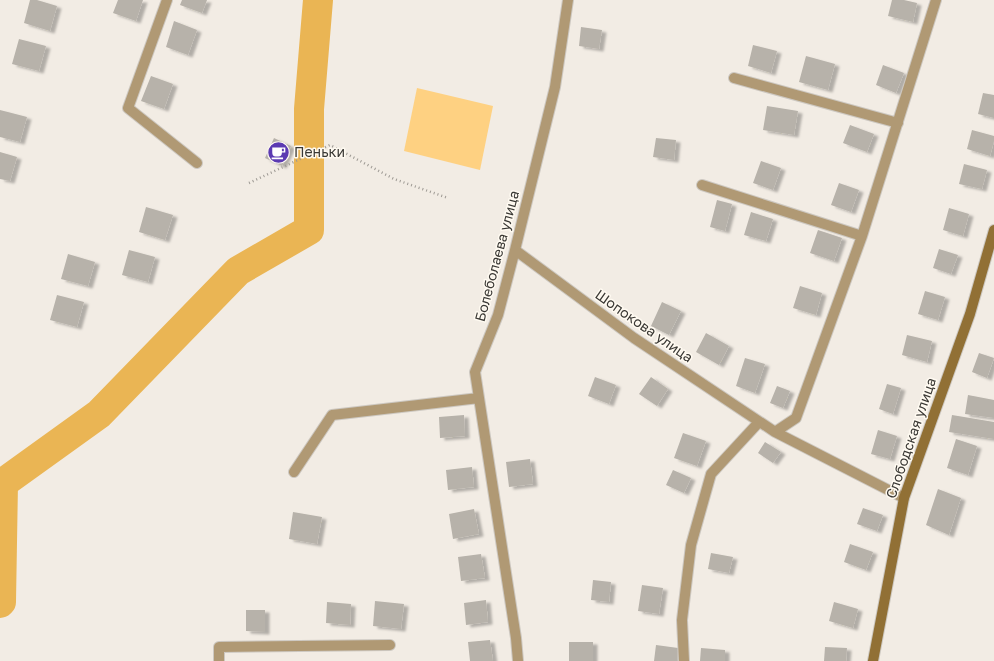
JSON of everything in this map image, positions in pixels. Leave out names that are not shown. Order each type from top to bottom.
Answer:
[{"type":"street","points":[[167,0],[128,108],[197,163]]},
{"type":"street","name":"Болеболаева улица","points":[[518,661],[516,638],[475,372],[498,315],[515,250],[555,87],[568,0]]},
{"type":"street","points":[[775,432],[796,418],[862,236],[936,0]]},
{"type":"street","points":[[734,78],[898,123]]},
{"type":"street","points":[[702,185],[862,236]]},
{"type":"street","name":"Слободская улица","points":[[873,661],[904,498],[970,314],[994,230]]},
{"type":"street","name":"Шопокова улица","points":[[515,250],[634,338],[759,422],[775,432],[904,498]]},
{"type":"street","points":[[294,472],[332,415],[479,398]]},
{"type":"street","points":[[684,661],[682,620],[691,545],[711,474],[759,422]]},
{"type":"street","points":[[219,661],[219,647],[390,645]]},
{"type":"path","points":[[249,183],[330,145],[394,179],[448,198]]},
{"type":"shaded area","points":[[417,88],[493,106],[480,170],[404,151]]},
{"type":"building","points":[[30,0],[37,0],[57,6],[50,31],[24,23]]},
{"type":"building","points":[[118,0],[143,0],[136,21],[113,13]]},
{"type":"building","points":[[182,0],[207,0],[202,13],[180,5]]},
{"type":"building","points":[[892,0],[904,0],[917,3],[913,22],[888,16]]},
{"type":"building","points":[[174,21],[197,30],[188,55],[166,47]]},
{"type":"building","points":[[581,27],[602,30],[599,49],[579,46]]},
{"type":"building","points":[[19,39],[46,46],[39,71],[12,64]]},
{"type":"building","points":[[753,45],[777,51],[771,73],[748,66]]},
{"type":"building","points":[[806,56],[835,64],[828,90],[799,82]]},
{"type":"building","points":[[883,65],[904,73],[896,93],[876,85]]},
{"type":"building","points":[[151,76],[173,84],[164,109],[141,101]]},
{"type":"building","points":[[983,93],[994,95],[994,118],[978,114]]},
{"type":"building","points":[[767,106],[798,111],[794,135],[763,130]]},
{"type":"building","points":[[0,110],[27,117],[20,142],[0,137]]},
{"type":"building","points":[[850,125],[874,134],[867,152],[843,143]]},
{"type":"building","points":[[972,130],[994,136],[990,156],[967,149]]},
{"type":"building","name":"Пеньки","points":[[274,138],[291,146],[282,166],[265,158]]},
{"type":"building","points":[[656,138],[676,140],[674,160],[653,157]]},
{"type":"building","points":[[0,152],[17,157],[10,181],[0,179]]},
{"type":"building","points":[[761,161],[781,168],[773,190],[753,183]]},
{"type":"building","points":[[964,164],[987,170],[982,189],[959,184]]},
{"type":"building","points":[[839,183],[859,190],[851,212],[831,205]]},
{"type":"building","points":[[717,200],[732,204],[725,231],[710,227]]},
{"type":"building","points":[[146,207],[173,215],[165,240],[139,232]]},
{"type":"building","points":[[949,208],[969,214],[963,236],[943,230]]},
{"type":"building","points":[[751,212],[773,219],[766,241],[744,235]]},
{"type":"building","points":[[818,230],[842,238],[834,261],[810,253]]},
{"type":"building","points":[[939,249],[958,255],[951,274],[933,268]]},
{"type":"building","points":[[129,250],[155,257],[148,282],[122,275]]},
{"type":"building","points":[[68,254],[95,262],[88,286],[61,279]]},
{"type":"building","points":[[800,286],[822,293],[816,315],[793,308]]},
{"type":"building","points":[[925,291],[945,297],[938,320],[918,314]]},
{"type":"building","points":[[57,295],[84,302],[77,327],[50,320]]},
{"type":"building","points":[[662,302],[681,311],[669,335],[651,326]]},
{"type":"building","points":[[706,333],[729,346],[719,365],[696,352]]},
{"type":"building","points":[[907,335],[932,341],[927,362],[902,355]]},
{"type":"building","points":[[979,353],[994,358],[987,378],[972,372]]},
{"type":"building","points":[[745,358],[765,364],[755,393],[736,386]]},
{"type":"building","points":[[595,377],[616,385],[609,404],[588,396]]},
{"type":"building","points":[[651,377],[668,389],[657,406],[639,394]]},
{"type":"building","points":[[887,384],[901,388],[893,414],[879,409]]},
{"type":"building","points":[[777,386],[790,391],[783,408],[770,403]]},
{"type":"building","points":[[968,395],[994,400],[994,418],[965,414]]},
{"type":"building","points":[[464,415],[465,436],[440,438],[439,417]]},
{"type":"building","points":[[952,415],[994,422],[994,439],[949,432]]},
{"type":"building","points":[[878,430],[897,436],[890,459],[871,454]]},
{"type":"building","points":[[683,433],[706,441],[697,466],[674,458]]},
{"type":"building","points":[[956,439],[977,446],[968,475],[947,468]]},
{"type":"building","points":[[765,442],[781,452],[773,463],[758,453]]},
{"type":"building","points":[[530,459],[533,484],[509,487],[506,462]]},
{"type":"building","points":[[472,467],[474,487],[448,490],[446,470]]},
{"type":"building","points":[[673,470],[691,478],[684,493],[666,485]]},
{"type":"building","points":[[938,489],[961,498],[949,535],[926,525]]},
{"type":"building","points":[[863,508],[883,515],[877,531],[857,524]]},
{"type":"building","points":[[474,509],[479,534],[453,539],[449,514]]},
{"type":"building","points":[[293,512],[322,517],[317,544],[289,539]]},
{"type":"building","points":[[850,544],[873,552],[866,570],[844,562]]},
{"type":"building","points":[[711,553],[733,557],[729,573],[708,569]]},
{"type":"building","points":[[481,554],[485,578],[461,581],[458,557]]},
{"type":"building","points":[[593,580],[611,582],[609,602],[591,600]]},
{"type":"building","points":[[642,585],[663,588],[659,614],[638,611]]},
{"type":"building","points":[[486,600],[488,622],[466,625],[464,603]]},
{"type":"building","points":[[375,601],[404,604],[401,629],[373,626]]},
{"type":"building","points":[[327,602],[351,604],[350,625],[326,623]]},
{"type":"building","points":[[834,602],[858,609],[853,628],[829,621]]},
{"type":"building","points":[[246,610],[265,610],[265,632],[246,631]]},
{"type":"building","points":[[490,640],[493,661],[470,661],[468,642]]},
{"type":"building","points":[[569,642],[593,642],[593,661],[569,661]]},
{"type":"building","points":[[656,645],[678,648],[677,661],[654,661]]},
{"type":"building","points":[[825,647],[847,648],[846,661],[824,661]]},
{"type":"building","points":[[701,648],[725,650],[725,661],[700,661]]},
{"type":"waterway","points":[[0,603],[3,483],[99,414],[238,271],[309,230],[309,109],[318,0]]},
{"type":"place","name":"Пеньки","points":[[278,152]]}]
